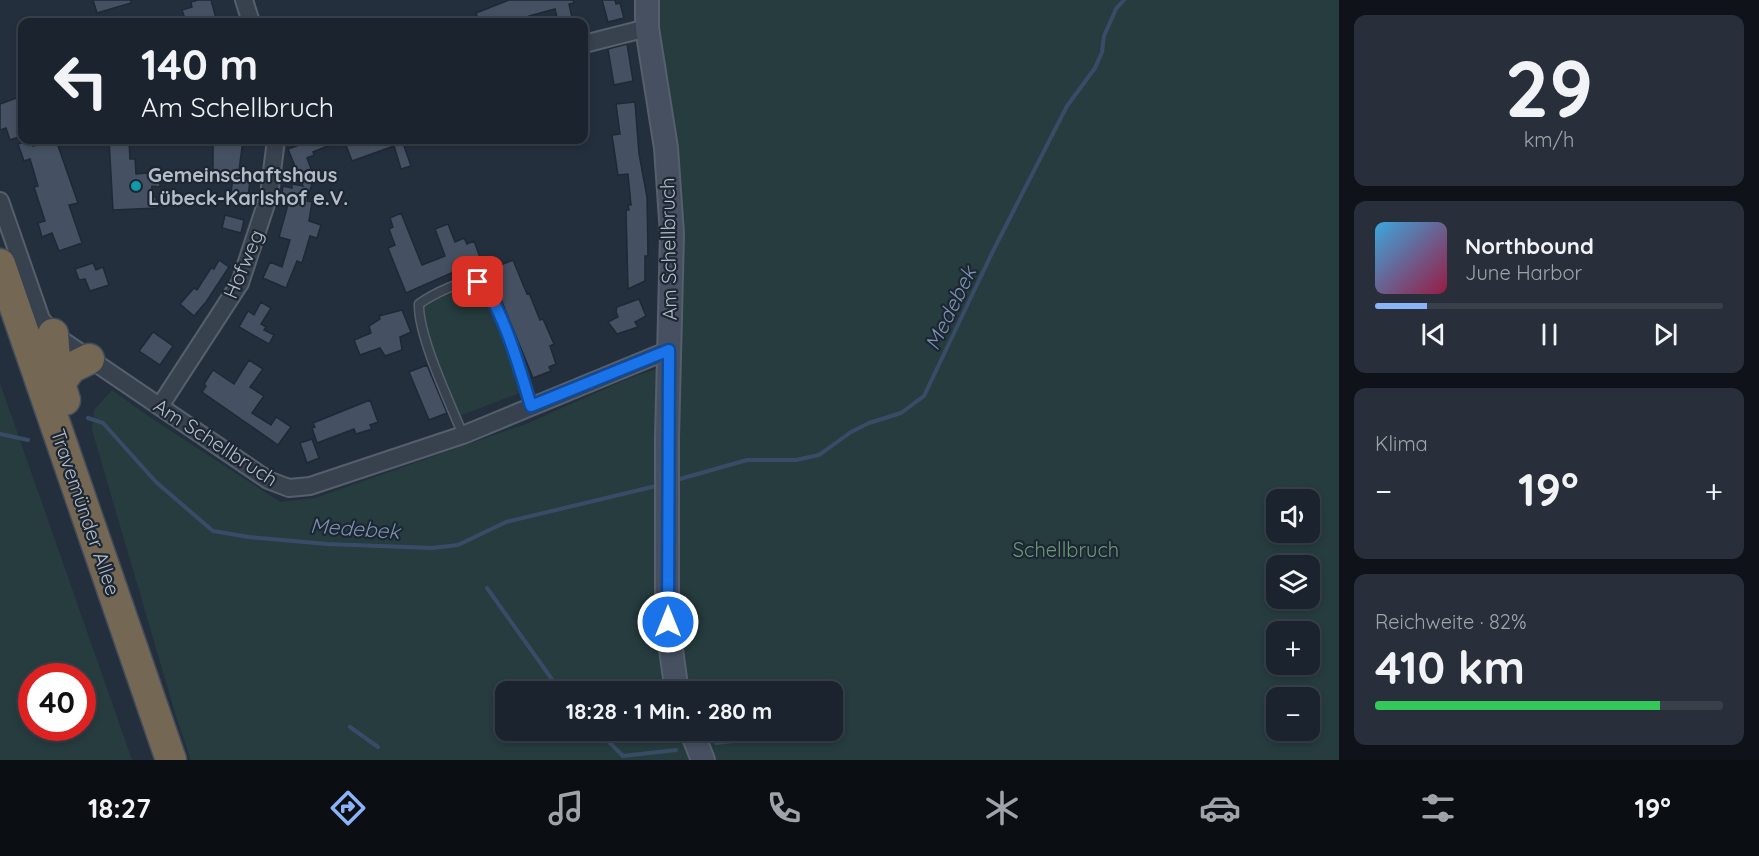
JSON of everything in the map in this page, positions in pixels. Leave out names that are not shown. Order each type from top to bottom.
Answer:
[{"type":"highway","name":"Travemünder Allee","points":[[0,264],[171,760]]},
{"type":"highway","name":"Travemünder Allee","points":[[0,323],[152,760]]},
{"type":"highway","points":[[53,334],[56,371],[100,555]]},
{"type":"highway","points":[[60,383],[71,368],[89,359]]},
{"type":"street","points":[[244,0],[249,18]]},
{"type":"street","name":"Am Schellbruch","points":[[53,334],[268,480],[289,488],[310,486],[462,435],[669,350],[672,234],[670,202],[666,147],[647,28],[646,0]]},
{"type":"street","points":[[588,43],[647,28]]},
{"type":"street","name":"Hofweg","points":[[160,406],[240,283],[269,195],[275,144]]},
{"type":"street","points":[[0,201],[41,319],[53,334]]},
{"type":"street","points":[[669,350],[668,622],[676,681]]},
{"type":"street","points":[[695,741],[703,760]]},
{"type":"lane","points":[[462,435],[426,339],[418,304],[467,281],[478,282],[487,289],[511,345],[531,406]]},
{"type":"green space","name":"Schellbruch","points":[[656,0],[1339,0],[1339,760],[191,760],[175,713],[92,430],[94,410],[112,390],[280,502],[315,498],[526,424],[632,377],[678,362]]},
{"type":"green space","points":[[469,285],[486,291],[508,347],[522,392],[457,417],[424,325],[423,306]]},
{"type":"green space","points":[[0,383],[132,760],[0,760]]},
{"type":"building","points":[[93,0],[131,0],[131,3],[97,13]]},
{"type":"building","points":[[211,0],[216,18],[185,18],[182,10],[192,7],[191,2]]},
{"type":"building","points":[[509,0],[573,0],[574,3],[569,4],[572,18],[557,18],[555,9],[529,16],[530,18],[478,18],[476,13]]},
{"type":"building","points":[[602,0],[615,0],[616,4],[620,3],[624,18],[608,22]]},
{"type":"building","points":[[627,44],[633,81],[614,85],[608,49]]},
{"type":"building","points":[[18,97],[18,137],[10,140],[6,128],[0,130],[0,104]]},
{"type":"building","points":[[635,102],[639,154],[647,197],[648,256],[645,256],[645,281],[628,289],[626,210],[629,210],[628,205],[631,205],[628,174],[618,175],[612,135],[620,134],[616,104]]},
{"type":"building","points":[[18,144],[32,144],[33,146],[57,144],[78,203],[69,205],[82,243],[59,251],[52,233],[42,237],[38,223],[45,221],[34,187],[38,186],[30,159],[24,161]]},
{"type":"building","name":"Gemeinschaftshaus Lübeck-Karlshof e.V.","points":[[109,144],[129,144],[130,159],[135,159],[136,174],[159,172],[160,187],[152,186],[151,196],[156,197],[157,208],[113,210]]},
{"type":"building","points":[[213,144],[242,144],[239,170],[251,171],[248,198],[233,196],[234,193],[231,193],[233,177],[213,172]]},
{"type":"building","points":[[302,144],[333,144],[313,152],[314,155],[307,158],[314,177],[307,201],[312,202],[309,221],[321,225],[317,238],[310,236],[302,263],[297,261],[286,288],[263,278],[270,262],[282,267],[290,240],[279,237],[289,201],[281,200],[283,186],[292,188],[292,184],[303,186],[288,149]]},
{"type":"building","points":[[346,144],[403,144],[411,166],[401,169],[394,146],[352,161]]},
{"type":"building","points":[[401,213],[422,265],[445,256],[435,229],[448,224],[455,242],[464,238],[467,244],[474,241],[481,260],[406,293],[388,248],[395,245],[389,229],[393,227],[390,218]]},
{"type":"building","points":[[225,215],[244,220],[241,233],[222,228]]},
{"type":"building","points":[[219,260],[229,267],[194,316],[180,304],[194,288],[197,290]]},
{"type":"building","points":[[513,260],[527,294],[529,293],[540,320],[543,319],[554,344],[550,346],[556,364],[549,367],[551,371],[533,378],[489,270]]},
{"type":"building","points":[[93,263],[96,270],[103,267],[109,285],[90,291],[85,279],[79,280],[75,269]]},
{"type":"building","points":[[639,299],[646,316],[635,322],[638,327],[617,334],[608,322],[618,317],[617,307]]},
{"type":"building","points":[[261,302],[271,308],[261,324],[266,327],[264,330],[274,335],[269,344],[239,327],[248,311],[254,315]]},
{"type":"building","points":[[402,310],[411,332],[400,337],[402,350],[385,356],[380,348],[360,355],[354,340],[371,333],[369,326],[380,319],[379,316]]},
{"type":"building","points":[[153,332],[173,346],[160,365],[139,351]]},
{"type":"building","points":[[249,360],[263,369],[250,387],[264,396],[252,413],[271,425],[276,417],[291,427],[278,445],[202,392],[213,370],[234,384]]},
{"type":"building","points":[[427,365],[447,413],[429,420],[409,372]]},
{"type":"building","points":[[370,400],[378,422],[370,425],[372,429],[356,434],[354,429],[317,443],[312,428],[315,427],[313,423]]},
{"type":"building","points":[[312,439],[319,458],[307,463],[300,443]]},
{"type":"waterway","name":"Medebek","points":[[680,479],[747,460],[796,460],[819,455],[851,432],[869,423],[901,413],[924,396],[993,251],[1067,106],[1095,68],[1102,52],[1104,36],[1116,9],[1124,0]]},
{"type":"waterway","name":"Medebek","points":[[88,418],[103,423],[156,482],[213,531],[249,537],[327,544],[432,548],[458,545],[506,522],[656,486]]},
{"type":"waterway","name":"Medebek","points":[[0,434],[28,440]]},
{"type":"waterway","points":[[487,588],[553,681]]},
{"type":"waterway","points":[[350,727],[378,747]]},
{"type":"waterway","points":[[608,741],[623,756],[676,750]]},
{"type":"waterway","points":[[716,743],[733,741]]},
{"type":"place","name":"Gemeinschaftshaus Lübeck-Karlshof e.V.","points":[[136,186]]},
{"type":"route","points":[[478,282],[487,289],[511,345],[531,406],[669,350],[668,622]]}]
